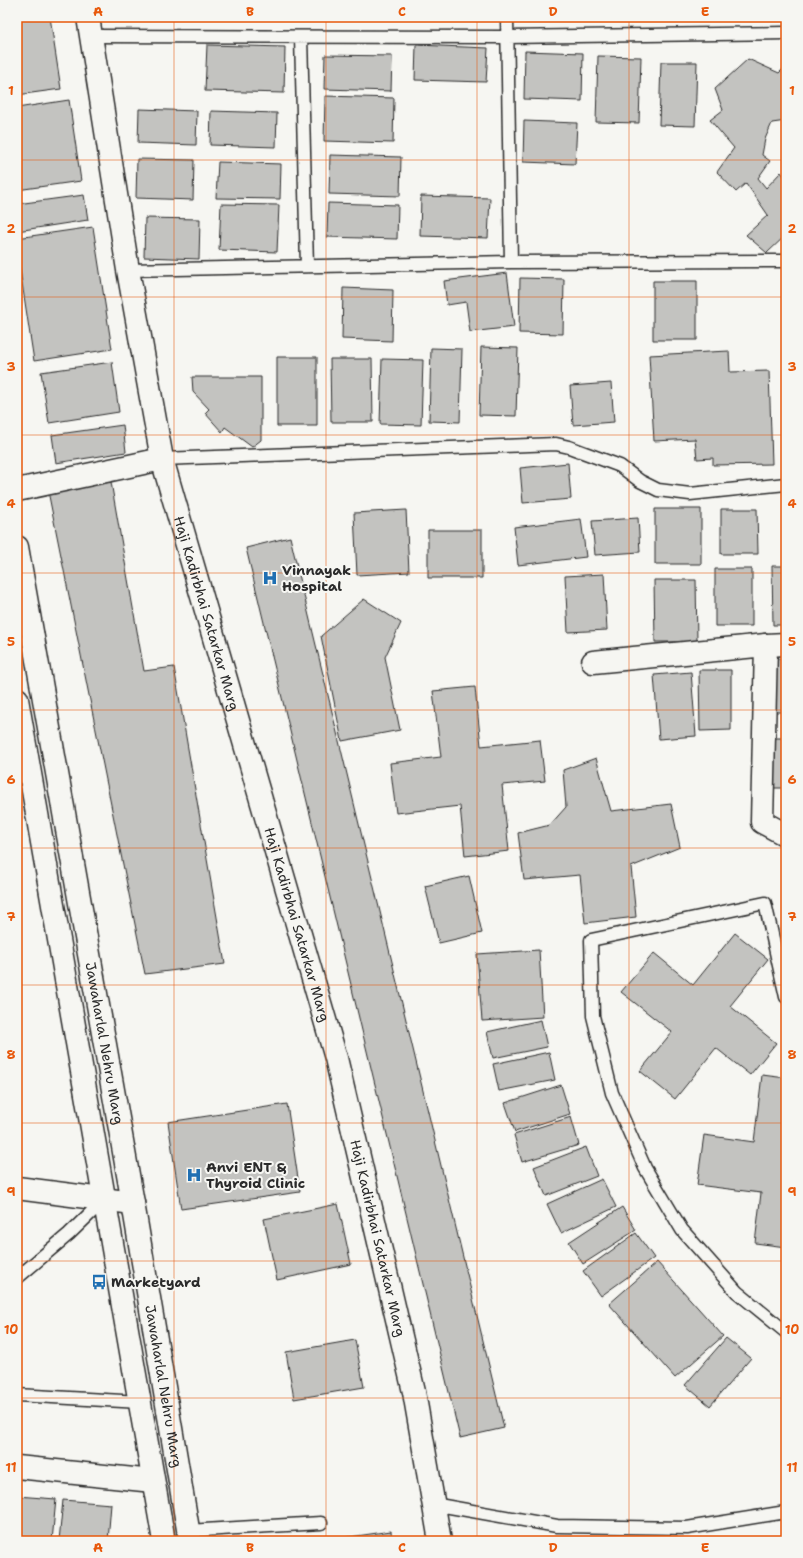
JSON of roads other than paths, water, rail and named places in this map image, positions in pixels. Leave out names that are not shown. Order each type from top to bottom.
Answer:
[{"type":"street","name":"Haji Kadirbhai Satarkar Marg","points":[[90,27],[128,270],[162,459],[336,1058],[414,1392],[432,1504],[440,1541]]},
{"type":"street","points":[[17,490],[162,459]]},
{"type":"street","name":"Jawaharlal Nehru Marg","points":[[17,546],[189,1536]]},
{"type":"street","points":[[593,662],[776,644],[762,822],[786,835]]},
{"type":"street","name":"Jawaharlal Nehru Marg","points":[[17,698],[164,1541]]},
{"type":"street","points":[[17,1188],[132,1202]]},
{"type":"street","points":[[17,1467],[153,1481]]},
{"type":"lane","points":[[507,17],[511,262]]},
{"type":"lane","points":[[90,27],[301,37],[507,37],[786,33]]},
{"type":"lane","points":[[301,37],[308,266]]},
{"type":"lane","points":[[128,270],[511,262],[786,261]]},
{"type":"lane","points":[[162,459],[556,444],[569,447],[620,466],[640,481],[658,490],[690,494],[786,484]]},
{"type":"lane","points":[[786,997],[765,904],[591,940],[593,1016],[612,1092],[645,1168],[682,1230],[737,1292],[786,1332]]},
{"type":"lane","points":[[17,1278],[69,1234],[104,1199]]},
{"type":"lane","points":[[17,1395],[140,1402]]},
{"type":"lane","points":[[432,1504],[564,1526],[687,1528],[786,1512]]},
{"type":"lane","points":[[189,1536],[321,1523]]},
{"type":"place","name":"Vinnayak Hospital","points":[[270,578]]},
{"type":"place","name":"Anvi ENT & Thyroid Clinic","points":[[194,1175]]},
{"type":"place","name":"Marketyard","points":[[99,1282]]}]
